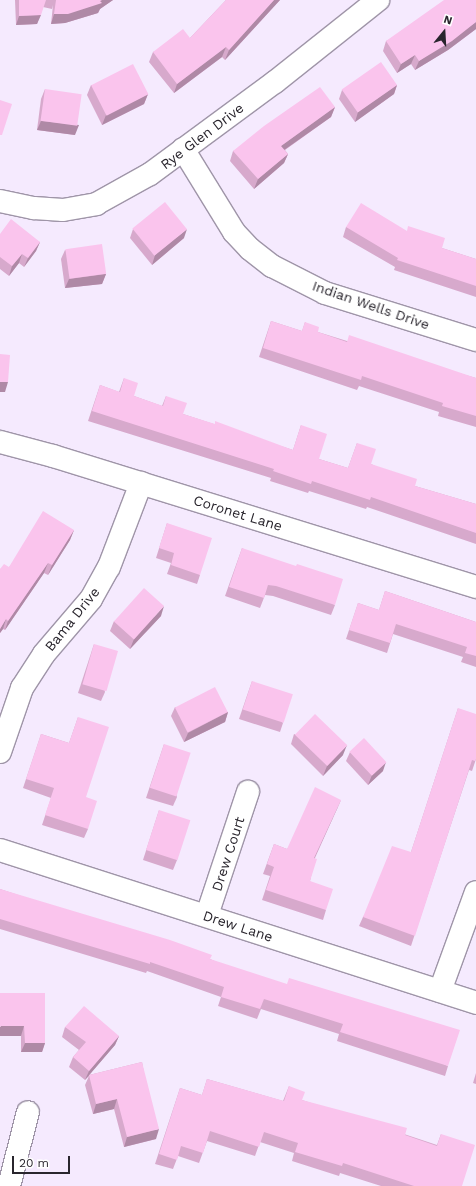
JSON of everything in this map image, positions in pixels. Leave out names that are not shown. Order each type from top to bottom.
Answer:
[{"type":"street","name":"Rye Glen Drive","points":[[0,201],[34,208],[63,210],[96,204],[150,174],[275,82],[378,0]]},
{"type":"street","name":"Indian Wells Drive","points":[[183,149],[234,232],[250,249],[272,266],[325,293],[476,340]]},
{"type":"street","name":"Coronet Lane","points":[[0,442],[141,483],[476,587]]},
{"type":"street","name":"Bama Drive","points":[[0,752],[22,688],[44,654],[91,599],[109,567],[141,483]]},
{"type":"street","name":"Drew Court","points":[[207,915],[248,792]]},
{"type":"street","name":"Drew Lane","points":[[0,850],[207,915],[476,1003]]},
{"type":"street","points":[[440,991],[476,892]]},
{"type":"street","points":[[9,1186],[28,1112]]},
{"type":"building","points":[[19,0],[46,0],[41,15],[19,16]]},
{"type":"building","points":[[56,0],[102,0],[100,1],[102,3],[68,14],[54,14]]},
{"type":"building","points":[[226,0],[274,0],[229,50],[226,47],[177,84],[153,52],[183,29],[190,38]]},
{"type":"building","points":[[444,0],[476,0],[476,22],[452,41],[419,61],[415,55],[401,64],[386,41]]},
{"type":"building","points":[[381,62],[397,85],[358,112],[342,90]]},
{"type":"building","points":[[133,64],[148,94],[107,116],[91,85]]},
{"type":"building","points":[[320,87],[335,107],[281,146],[288,154],[258,179],[233,151],[264,126]]},
{"type":"building","points":[[45,89],[82,94],[77,126],[41,121]]},
{"type":"building","points":[[0,100],[12,104],[2,135],[0,135]]},
{"type":"building","points":[[165,202],[187,229],[154,256],[132,228]]},
{"type":"building","points":[[361,203],[407,231],[408,226],[445,238],[442,248],[476,259],[476,286],[397,260],[398,258],[346,227]]},
{"type":"building","points":[[11,219],[40,242],[28,258],[22,254],[12,266],[0,257],[0,234]]},
{"type":"building","points":[[102,244],[106,274],[70,279],[65,249]]},
{"type":"building","points":[[271,321],[302,331],[305,322],[319,327],[318,332],[347,342],[349,335],[476,378],[476,416],[442,406],[443,403],[362,376],[361,380],[263,348]]},
{"type":"building","points":[[0,354],[10,355],[8,382],[0,382]]},
{"type":"building","points":[[124,378],[138,383],[134,396],[163,406],[166,396],[187,403],[183,414],[215,424],[215,421],[293,450],[301,425],[327,434],[319,459],[348,468],[357,443],[376,449],[371,464],[417,479],[415,486],[476,504],[476,533],[371,497],[370,500],[312,481],[311,484],[273,471],[274,469],[92,411],[100,385],[120,392]]},
{"type":"building","points":[[43,511],[74,530],[52,565],[48,563],[8,621],[6,619],[0,629],[0,569],[4,564],[9,567]]},
{"type":"building","points":[[167,523],[212,538],[200,575],[171,565],[174,553],[159,548]]},
{"type":"building","points":[[242,548],[296,566],[297,564],[343,579],[335,605],[276,586],[268,585],[264,598],[229,587]]},
{"type":"building","points":[[144,588],[164,606],[134,640],[114,621]]},
{"type":"building","points":[[385,591],[476,622],[476,656],[465,653],[467,647],[396,624],[390,643],[349,630],[358,603],[379,610]]},
{"type":"building","points":[[94,644],[118,651],[106,691],[82,684]]},
{"type":"building","points":[[252,681],[293,694],[284,723],[243,710]]},
{"type":"building","points":[[215,687],[228,712],[188,732],[175,707]]},
{"type":"building","points":[[458,708],[476,714],[476,759],[475,761],[472,760],[415,936],[363,917],[392,846],[411,852]]},
{"type":"building","points":[[315,714],[347,745],[327,766],[295,735]]},
{"type":"building","points":[[78,717],[109,727],[86,797],[97,801],[88,829],[45,815],[54,788],[26,779],[41,734],[69,743]]},
{"type":"building","points":[[364,738],[387,762],[372,776],[349,752]]},
{"type":"building","points":[[164,744],[191,753],[176,796],[150,788]]},
{"type":"building","points":[[315,787],[341,800],[314,858],[317,859],[310,881],[333,889],[326,910],[266,890],[274,867],[267,864],[274,844],[287,849]]},
{"type":"building","points":[[159,810],[190,820],[177,860],[146,850]]},
{"type":"building","points":[[0,889],[170,940],[212,955],[210,959],[287,984],[289,978],[460,1030],[448,1066],[340,1032],[343,1024],[264,999],[260,1009],[221,997],[224,987],[150,962],[150,964],[0,919]]},
{"type":"building","points":[[0,993],[45,993],[45,1043],[25,1043],[24,1026],[0,1027]]},
{"type":"building","points":[[84,1006],[119,1036],[89,1071],[73,1057],[86,1042],[65,1027]]},
{"type":"building","points":[[142,1062],[159,1129],[127,1137],[117,1099],[96,1104],[89,1075]]},
{"type":"building","points":[[207,1079],[284,1101],[289,1086],[305,1092],[302,1100],[407,1128],[405,1135],[437,1146],[441,1134],[475,1145],[462,1186],[414,1186],[343,1163],[342,1166],[295,1152],[298,1143],[264,1132],[259,1147],[210,1131],[203,1153],[181,1146],[177,1160],[159,1154],[180,1088],[202,1095]]}]
